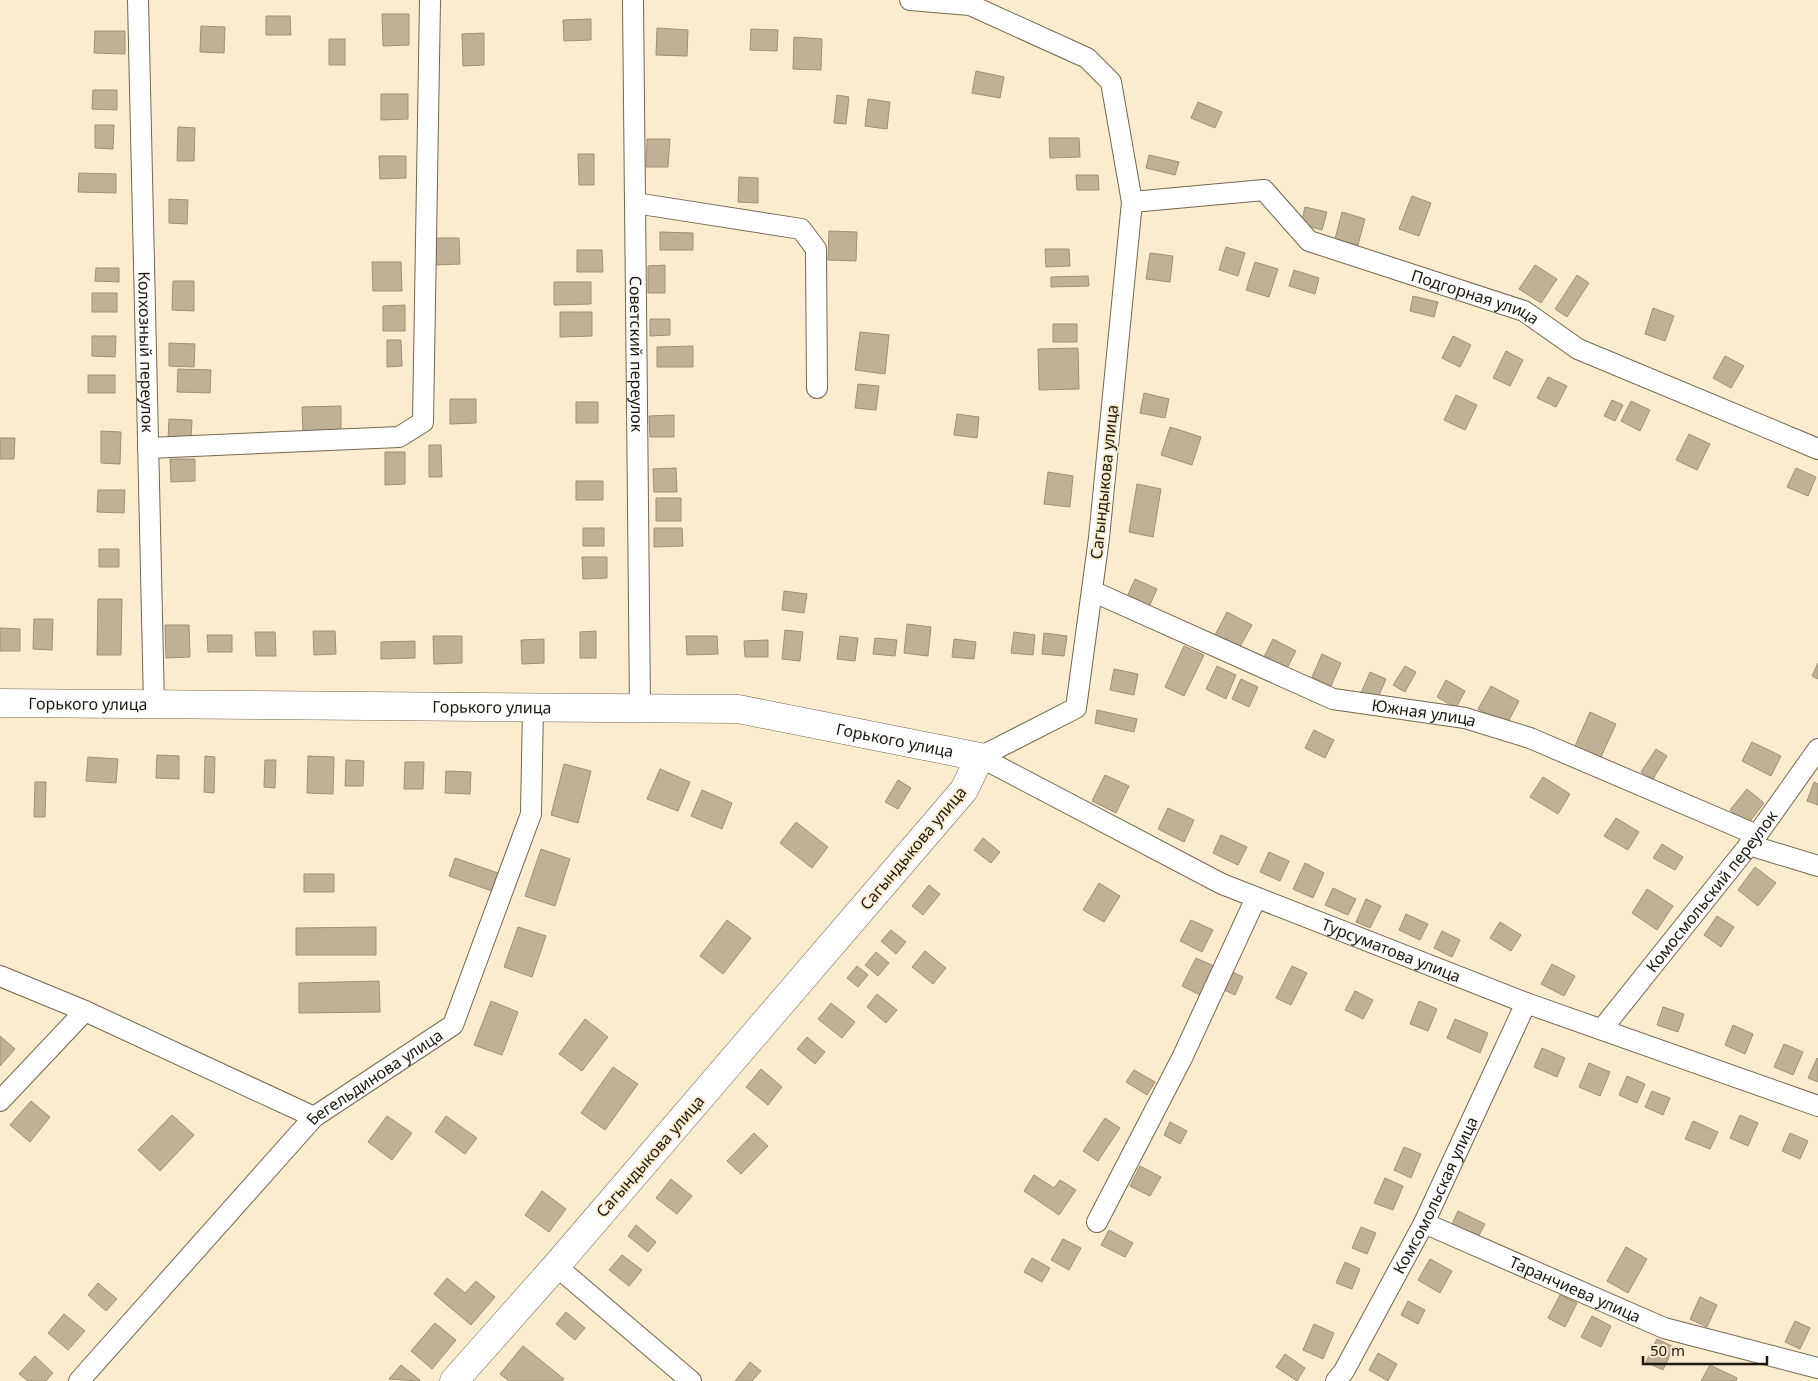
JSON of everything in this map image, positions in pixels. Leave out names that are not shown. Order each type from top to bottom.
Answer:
[{"type":"street","name":"Колхозный переулок","points":[[138,0],[154,704]]},
{"type":"street","points":[[148,448],[399,437],[424,422],[430,0]]},
{"type":"street","name":"Советский переулок","points":[[633,0],[640,708]]},
{"type":"street","name":"Сагындыкова улица","points":[[454,1381],[556,1266],[964,790],[980,757],[1076,708],[1092,591],[1132,202],[1111,82],[1086,58],[970,4],[910,0]]},
{"type":"street","name":"Подгорная улица","points":[[1132,202],[1264,190],[1309,241],[1524,311],[1578,349],[1818,449]]},
{"type":"street","points":[[635,203],[801,229],[816,249],[817,388]]},
{"type":"street","name":"Южная улица","points":[[1092,591],[1333,699],[1465,718],[1530,738],[1753,840],[1818,866]]},
{"type":"street","name":"Горького улица","points":[[0,703],[738,709],[980,757]]},
{"type":"street","name":"Бегельдинова улица","points":[[79,1381],[314,1117],[452,1026],[531,814],[533,708]]},
{"type":"street","name":"Комосмольский переулок","points":[[1602,1029],[1753,840],[1818,749]]},
{"type":"street","name":"Турсуматова улица","points":[[980,757],[1222,884],[1526,1003],[1818,1106]]},
{"type":"street","points":[[1098,1222],[1182,1058],[1256,898]]},
{"type":"street","points":[[0,976],[85,1011],[314,1117]]},
{"type":"street","name":"Комсомольская улица","points":[[1336,1381],[1344,1372],[1424,1223],[1526,1003]]},
{"type":"street","points":[[0,1102],[85,1011]]},
{"type":"street","name":"Таранчиева улица","points":[[1424,1223],[1664,1328],[1818,1368]]},
{"type":"street","points":[[556,1266],[690,1381]]},
{"type":"building","points":[[382,14],[409,14],[409,45],[383,46]]},
{"type":"building","points":[[266,16],[290,16],[291,35],[266,35]]},
{"type":"building","points":[[591,19],[591,40],[564,41],[563,20]]},
{"type":"building","points":[[201,26],[225,27],[224,53],[200,52]]},
{"type":"building","points":[[657,28],[688,30],[687,56],[656,55]]},
{"type":"building","points":[[751,29],[778,30],[777,51],[750,50]]},
{"type":"building","points":[[95,31],[125,31],[125,54],[94,53]]},
{"type":"building","points":[[484,33],[484,65],[463,66],[462,34]]},
{"type":"building","points":[[794,37],[822,39],[821,70],[793,69]]},
{"type":"building","points":[[329,39],[345,39],[345,65],[329,65]]},
{"type":"building","points":[[976,71],[1004,77],[1000,98],[972,93]]},
{"type":"building","points":[[93,90],[117,90],[117,110],[92,109]]},
{"type":"building","points":[[381,94],[408,94],[408,119],[381,120]]},
{"type":"building","points":[[837,95],[849,97],[846,124],[834,123]]},
{"type":"building","points":[[868,99],[890,102],[887,129],[865,126]]},
{"type":"building","points":[[1198,102],[1222,112],[1215,128],[1191,118]]},
{"type":"building","points":[[95,125],[114,125],[113,149],[95,148]]},
{"type":"building","points":[[178,127],[195,128],[194,161],[177,161]]},
{"type":"building","points":[[1049,138],[1079,138],[1080,157],[1050,158]]},
{"type":"building","points":[[647,139],[670,139],[668,167],[646,167]]},
{"type":"building","points":[[578,154],[594,154],[594,185],[579,185]]},
{"type":"building","points":[[1149,155],[1179,162],[1175,175],[1146,168]]},
{"type":"building","points":[[379,156],[406,156],[406,178],[380,179]]},
{"type":"building","points":[[79,173],[116,174],[116,193],[78,192]]},
{"type":"building","points":[[1076,175],[1098,175],[1099,190],[1077,190]]},
{"type":"building","points":[[739,177],[758,178],[758,203],[738,202]]},
{"type":"building","points":[[1412,196],[1431,203],[1419,236],[1399,229]]},
{"type":"building","points":[[169,199],[188,200],[187,224],[169,223]]},
{"type":"building","points":[[1305,207],[1327,212],[1322,230],[1301,224]]},
{"type":"building","points":[[1342,212],[1365,219],[1358,245],[1335,239]]},
{"type":"building","points":[[829,231],[857,232],[856,261],[828,260]]},
{"type":"building","points":[[660,232],[693,233],[693,250],[660,250]]},
{"type":"building","points":[[436,238],[459,238],[460,264],[436,265]]},
{"type":"building","points":[[1226,247],[1245,253],[1238,276],[1219,270]]},
{"type":"building","points":[[1045,249],[1069,249],[1070,266],[1046,267]]},
{"type":"building","points":[[577,250],[602,250],[603,272],[577,272]]},
{"type":"building","points":[[1150,253],[1173,256],[1170,282],[1146,279]]},
{"type":"building","points":[[372,262],[401,262],[402,291],[373,291]]},
{"type":"building","points":[[1255,262],[1278,269],[1269,297],[1246,290]]},
{"type":"building","points":[[665,265],[665,293],[648,293],[648,266]]},
{"type":"building","points":[[1535,265],[1557,279],[1541,303],[1519,289]]},
{"type":"building","points":[[96,268],[119,268],[119,282],[95,281]]},
{"type":"building","points":[[1294,270],[1319,278],[1315,294],[1289,286]]},
{"type":"building","points":[[1577,275],[1589,283],[1567,317],[1555,309]]},
{"type":"building","points":[[1088,276],[1089,286],[1051,287],[1051,277]]},
{"type":"building","points":[[173,281],[194,281],[194,311],[172,310]]},
{"type":"building","points":[[554,282],[591,282],[591,304],[554,305]]},
{"type":"building","points":[[92,293],[117,293],[117,312],[92,312]]},
{"type":"building","points":[[1413,296],[1438,302],[1434,317],[1410,311]]},
{"type":"building","points":[[405,305],[405,331],[383,331],[383,306]]},
{"type":"building","points":[[1653,308],[1674,316],[1665,341],[1645,334]]},
{"type":"building","points":[[560,312],[592,312],[592,336],[560,337]]},
{"type":"building","points":[[650,319],[670,319],[670,335],[650,336]]},
{"type":"building","points":[[1053,324],[1077,324],[1077,342],[1053,342]]},
{"type":"building","points":[[860,332],[889,335],[885,374],[855,370]]},
{"type":"building","points":[[92,336],[116,336],[115,357],[92,356]]},
{"type":"building","points":[[1453,336],[1471,345],[1460,367],[1442,358]]},
{"type":"building","points":[[387,340],[401,340],[402,366],[387,367]]},
{"type":"building","points":[[169,343],[195,344],[194,367],[169,366]]},
{"type":"building","points":[[693,346],[693,367],[657,367],[657,347]]},
{"type":"building","points":[[1078,348],[1079,389],[1039,390],[1038,349]]},
{"type":"building","points":[[1506,351],[1523,360],[1510,386],[1493,378]]},
{"type":"building","points":[[1725,356],[1744,366],[1731,388],[1713,378]]},
{"type":"building","points":[[178,369],[211,370],[210,393],[177,392]]},
{"type":"building","points":[[88,375],[115,375],[115,393],[88,393]]},
{"type":"building","points":[[1548,377],[1567,386],[1556,407],[1537,398]]},
{"type":"building","points":[[858,384],[879,386],[876,410],[855,408]]},
{"type":"building","points":[[1144,393],[1169,399],[1165,418],[1140,413]]},
{"type":"building","points":[[1456,395],[1477,405],[1465,430],[1444,420]]},
{"type":"building","points":[[450,399],[476,399],[476,423],[450,424]]},
{"type":"building","points":[[1612,400],[1623,405],[1615,421],[1604,416]]},
{"type":"building","points":[[1631,401],[1650,410],[1640,431],[1621,421]]},
{"type":"building","points":[[576,402],[598,402],[598,423],[576,423]]},
{"type":"building","points":[[341,406],[341,434],[303,435],[302,407]]},
{"type":"building","points":[[957,414],[979,417],[977,438],[954,435]]},
{"type":"building","points":[[674,415],[674,437],[650,437],[649,416]]},
{"type":"building","points":[[169,419],[192,420],[191,440],[168,439]]},
{"type":"building","points":[[1170,427],[1201,437],[1192,465],[1161,455]]},
{"type":"building","points":[[101,431],[121,432],[120,464],[101,463]]},
{"type":"building","points":[[1689,434],[1710,444],[1697,470],[1676,460]]},
{"type":"building","points":[[0,438],[15,438],[14,459],[0,459]]},
{"type":"building","points":[[429,445],[441,445],[442,477],[429,477]]},
{"type":"building","points":[[385,452],[405,452],[405,484],[385,485]]},
{"type":"building","points":[[170,459],[195,459],[195,481],[171,482]]},
{"type":"building","points":[[676,468],[677,492],[654,492],[653,469]]},
{"type":"building","points":[[1796,468],[1816,477],[1808,496],[1787,487]]},
{"type":"building","points":[[1048,472],[1073,476],[1070,507],[1044,504]]},
{"type":"building","points":[[576,481],[603,481],[603,500],[576,500]]},
{"type":"building","points":[[1137,484],[1161,489],[1153,537],[1129,532]]},
{"type":"building","points":[[98,490],[125,490],[124,513],[97,512]]},
{"type":"building","points":[[656,498],[681,498],[681,521],[656,521]]},
{"type":"building","points":[[583,528],[604,528],[604,546],[583,546]]},
{"type":"building","points":[[654,528],[682,528],[683,546],[654,547]]},
{"type":"building","points":[[99,549],[119,549],[119,567],[99,567]]},
{"type":"building","points":[[582,557],[607,557],[607,578],[583,579]]},
{"type":"building","points":[[1135,579],[1157,589],[1148,609],[1126,599]]},
{"type":"building","points":[[784,591],[807,594],[804,613],[782,610]]},
{"type":"building","points":[[98,599],[122,599],[121,655],[97,655]]},
{"type":"building","points":[[1227,612],[1252,625],[1238,650],[1214,637]]},
{"type":"building","points":[[34,619],[53,619],[52,650],[33,649]]},
{"type":"building","points":[[907,624],[931,627],[928,656],[904,653]]},
{"type":"building","points":[[165,625],[189,625],[190,657],[166,658]]},
{"type":"building","points":[[0,628],[20,629],[20,651],[0,651]]},
{"type":"building","points":[[785,630],[803,632],[800,661],[782,659]]},
{"type":"building","points":[[313,631],[335,631],[336,654],[314,655]]},
{"type":"building","points":[[596,631],[596,658],[580,658],[580,632]]},
{"type":"building","points":[[255,632],[275,632],[276,656],[256,656]]},
{"type":"building","points":[[1014,632],[1035,635],[1033,655],[1011,653]]},
{"type":"building","points":[[1044,633],[1067,636],[1064,656],[1042,654]]},
{"type":"building","points":[[207,635],[232,635],[232,652],[208,652]]},
{"type":"building","points":[[433,636],[462,636],[462,663],[434,664]]},
{"type":"building","points":[[686,636],[717,636],[718,654],[687,655]]},
{"type":"building","points":[[840,636],[858,638],[855,661],[837,659]]},
{"type":"building","points":[[875,638],[897,640],[895,656],[873,654]]},
{"type":"building","points":[[544,639],[544,663],[522,664],[521,640]]},
{"type":"building","points":[[954,639],[976,642],[974,659],[952,657]]},
{"type":"building","points":[[1273,639],[1296,651],[1285,672],[1262,661]]},
{"type":"building","points":[[768,640],[768,657],[745,657],[744,641]]},
{"type":"building","points":[[415,641],[415,658],[381,659],[381,642]]},
{"type":"building","points":[[1184,646],[1204,655],[1184,696],[1165,687]]},
{"type":"building","points":[[1322,654],[1341,663],[1331,686],[1312,677]]},
{"type":"building","points":[[1818,663],[1818,679],[1812,676]]},
{"type":"building","points":[[1217,666],[1236,675],[1226,699],[1206,689]]},
{"type":"building","points":[[1405,666],[1416,672],[1405,692],[1393,685]]},
{"type":"building","points":[[1114,669],[1138,674],[1134,695],[1110,690]]},
{"type":"building","points":[[1370,672],[1386,679],[1377,700],[1361,693]]},
{"type":"building","points":[[1241,679],[1258,687],[1249,707],[1232,699]]},
{"type":"building","points":[[1446,680],[1465,691],[1456,708],[1437,697]]},
{"type":"building","points":[[1491,686],[1519,701],[1507,724],[1478,709]]},
{"type":"building","points":[[1097,710],[1137,719],[1134,732],[1095,723]]},
{"type":"building","points":[[1590,712],[1616,724],[1601,757],[1575,746]]},
{"type":"building","points":[[1314,730],[1334,740],[1325,758],[1305,748]]},
{"type":"building","points":[[1752,742],[1781,756],[1771,776],[1742,761]]},
{"type":"building","points":[[1656,749],[1667,756],[1653,779],[1641,772]]},
{"type":"building","points":[[157,755],[179,756],[179,779],[156,778]]},
{"type":"building","points":[[205,756],[215,757],[214,793],[204,792]]},
{"type":"building","points":[[308,756],[334,757],[333,794],[307,793]]},
{"type":"building","points":[[88,757],[118,759],[116,783],[86,781]]},
{"type":"building","points":[[265,760],[276,760],[275,788],[264,787]]},
{"type":"building","points":[[346,760],[364,761],[363,786],[345,786]]},
{"type":"building","points":[[405,762],[424,762],[423,789],[404,789]]},
{"type":"building","points":[[564,764],[591,771],[578,823],[551,815]]},
{"type":"building","points":[[660,769],[690,782],[678,811],[647,799]]},
{"type":"building","points":[[446,771],[471,772],[470,794],[445,793]]},
{"type":"building","points":[[1105,775],[1129,786],[1116,813],[1092,801]]},
{"type":"building","points":[[1543,777],[1570,794],[1558,814],[1530,797]]},
{"type":"building","points":[[898,780],[911,788],[898,809],[885,802]]},
{"type":"building","points":[[35,782],[46,782],[45,817],[34,817]]},
{"type":"building","points":[[1814,782],[1818,784],[1818,805],[1807,801]]},
{"type":"building","points":[[1747,789],[1764,803],[1748,824],[1730,810]]},
{"type":"building","points":[[702,790],[732,803],[722,829],[691,816]]},
{"type":"building","points":[[1168,808],[1194,820],[1184,842],[1158,829]]},
{"type":"building","points":[[1616,818],[1639,832],[1628,850],[1604,836]]},
{"type":"building","points":[[796,822],[828,847],[812,868],[780,843]]},
{"type":"building","points":[[1221,835],[1247,847],[1238,865],[1213,853]]},
{"type":"building","points":[[983,838],[1000,852],[991,863],[974,850]]},
{"type":"building","points":[[1662,844],[1683,857],[1675,870],[1653,858]]},
{"type":"building","points":[[541,849],[570,859],[555,906],[525,896]]},
{"type":"building","points":[[1269,852],[1289,861],[1280,881],[1260,872]]},
{"type":"building","points":[[455,858],[498,873],[492,891],[449,876]]},
{"type":"building","points":[[1305,863],[1324,873],[1313,898],[1293,889]]},
{"type":"building","points":[[1755,867],[1776,883],[1758,906],[1738,890]]},
{"type":"building","points":[[304,874],[334,874],[334,892],[304,892]]},
{"type":"building","points":[[1099,883],[1120,896],[1104,922],[1083,910]]},
{"type":"building","points":[[929,885],[940,894],[923,915],[912,906]]},
{"type":"building","points":[[1333,888],[1356,899],[1348,915],[1325,905]]},
{"type":"building","points":[[1647,889],[1673,906],[1657,930],[1632,913]]},
{"type":"building","points":[[1366,899],[1381,906],[1370,928],[1356,922]]},
{"type":"building","points":[[1406,914],[1428,924],[1420,940],[1399,930]]},
{"type":"building","points":[[1717,916],[1734,927],[1721,947],[1704,935]]},
{"type":"building","points":[[727,920],[751,938],[723,974],[700,956]]},
{"type":"building","points":[[1191,920],[1213,930],[1202,952],[1180,941]]},
{"type":"building","points":[[1500,922],[1521,935],[1511,951],[1490,938]]},
{"type":"building","points":[[376,927],[376,955],[296,955],[296,928]]},
{"type":"building","points":[[518,927],[546,936],[532,977],[504,967]]},
{"type":"building","points":[[891,930],[906,942],[896,954],[881,941]]},
{"type":"building","points":[[1442,931],[1460,940],[1452,957],[1434,948]]},
{"type":"building","points":[[925,951],[946,968],[933,984],[912,967]]},
{"type":"building","points":[[876,952],[889,963],[878,976],[865,965]]},
{"type":"building","points":[[1196,958],[1214,966],[1200,995],[1182,986]]},
{"type":"building","points":[[1552,964],[1575,976],[1564,996],[1541,984]]},
{"type":"building","points":[[857,966],[868,975],[858,987],[847,978]]},
{"type":"building","points":[[1292,966],[1307,973],[1291,1005],[1276,998]]},
{"type":"building","points":[[1231,971],[1243,977],[1235,995],[1222,989]]},
{"type":"building","points":[[379,981],[380,1012],[299,1013],[299,983]]},
{"type":"building","points":[[1355,991],[1373,1000],[1363,1019],[1345,1010]]},
{"type":"building","points":[[877,994],[897,1010],[886,1023],[867,1007]]},
{"type":"building","points":[[491,1001],[518,1012],[502,1055],[474,1045]]},
{"type":"building","points":[[1419,1001],[1437,1009],[1428,1031],[1410,1024]]},
{"type":"building","points":[[831,1003],[855,1022],[842,1038],[818,1019]]},
{"type":"building","points":[[1663,1007],[1684,1014],[1678,1032],[1657,1025]]},
{"type":"building","points":[[585,1019],[608,1037],[582,1071],[559,1054]]},
{"type":"building","points":[[1455,1019],[1488,1033],[1480,1053],[1447,1038]]},
{"type":"building","points":[[1733,1025],[1753,1034],[1745,1054],[1725,1045]]},
{"type":"building","points":[[0,1036],[15,1049],[0,1066]]},
{"type":"building","points":[[807,1037],[825,1052],[815,1064],[797,1049]]},
{"type":"building","points":[[1784,1044],[1803,1052],[1793,1075],[1774,1067]]},
{"type":"building","points":[[1542,1048],[1565,1058],[1557,1077],[1534,1067]]},
{"type":"building","points":[[1818,1059],[1818,1082],[1808,1078]]},
{"type":"building","points":[[1589,1063],[1610,1072],[1600,1096],[1579,1087]]},
{"type":"building","points":[[613,1067],[638,1084],[605,1130],[581,1113]]},
{"type":"building","points":[[761,1069],[782,1087],[768,1105],[746,1087]]},
{"type":"building","points":[[1134,1070],[1155,1082],[1147,1095],[1126,1082]]},
{"type":"building","points":[[1627,1076],[1645,1084],[1637,1103],[1619,1095]]},
{"type":"building","points":[[1652,1091],[1670,1098],[1663,1115],[1645,1107]]},
{"type":"building","points":[[31,1101],[50,1117],[30,1142],[10,1125]]},
{"type":"building","points":[[172,1115],[194,1135],[160,1171],[138,1150]]},
{"type":"building","points":[[1740,1115],[1758,1123],[1748,1146],[1730,1138]]},
{"type":"building","points":[[387,1116],[412,1133],[392,1160],[368,1142]]},
{"type":"building","points":[[446,1116],[477,1138],[465,1154],[435,1132]]},
{"type":"building","points":[[1105,1118],[1120,1128],[1098,1161],[1083,1151]]},
{"type":"building","points":[[1693,1121],[1718,1132],[1710,1149],[1685,1139]]},
{"type":"building","points":[[1170,1122],[1187,1131],[1180,1144],[1164,1135]]},
{"type":"building","points":[[754,1133],[768,1146],[741,1174],[727,1161]]},
{"type":"building","points":[[1790,1133],[1808,1141],[1800,1159],[1782,1151]]},
{"type":"building","points":[[1404,1147],[1421,1154],[1411,1178],[1394,1170]]},
{"type":"building","points":[[1140,1166],[1161,1177],[1150,1196],[1130,1186]]},
{"type":"building","points":[[1034,1175],[1054,1188],[1060,1180],[1076,1190],[1059,1215],[1024,1191]]},
{"type":"building","points":[[1385,1178],[1403,1186],[1393,1210],[1374,1203]]},
{"type":"building","points":[[671,1179],[692,1196],[677,1214],[656,1198]]},
{"type":"building","points":[[542,1191],[566,1209],[549,1232],[525,1215]]},
{"type":"building","points":[[1458,1211],[1485,1224],[1478,1237],[1452,1224]]},
{"type":"building","points":[[636,1225],[656,1242],[648,1252],[628,1236]]},
{"type":"building","points":[[1361,1227],[1376,1233],[1367,1254],[1352,1248]]},
{"type":"building","points":[[1109,1230],[1133,1243],[1125,1257],[1101,1245]]},
{"type":"building","points":[[1063,1239],[1081,1248],[1069,1270],[1051,1260]]},
{"type":"building","points":[[1626,1247],[1647,1259],[1628,1293],[1607,1281]]},
{"type":"building","points":[[622,1255],[642,1270],[629,1286],[609,1270]]},
{"type":"building","points":[[1032,1258],[1050,1268],[1042,1282],[1024,1272]]},
{"type":"building","points":[[1430,1259],[1452,1271],[1440,1293],[1418,1280]]},
{"type":"building","points":[[1345,1262],[1360,1269],[1352,1289],[1336,1283]]},
{"type":"building","points":[[447,1278],[465,1293],[476,1281],[495,1297],[471,1325],[434,1294]]},
{"type":"building","points":[[98,1283],[117,1299],[106,1311],[88,1295]]},
{"type":"building","points":[[1560,1295],[1577,1303],[1565,1327],[1548,1318]]},
{"type":"building","points":[[1700,1297],[1717,1305],[1707,1327],[1690,1319]]},
{"type":"building","points":[[1408,1301],[1425,1310],[1418,1324],[1401,1315]]},
{"type":"building","points":[[566,1312],[585,1328],[575,1340],[556,1324]]},
{"type":"building","points":[[64,1314],[85,1331],[68,1350],[48,1333]]},
{"type":"building","points":[[1592,1316],[1611,1326],[1601,1347],[1581,1337]]},
{"type":"building","points":[[1795,1321],[1810,1328],[1800,1349],[1785,1342]]},
{"type":"building","points":[[435,1323],[456,1340],[432,1369],[411,1351]]},
{"type":"building","points":[[1314,1324],[1334,1333],[1323,1359],[1303,1350]]},
{"type":"building","points":[[1657,1339],[1674,1347],[1663,1370],[1646,1362]]},
{"type":"building","points":[[523,1346],[564,1379],[562,1381],[509,1381],[500,1374]]},
{"type":"building","points":[[1378,1353],[1397,1364],[1388,1381],[1369,1370]]},
{"type":"building","points":[[1285,1354],[1305,1368],[1297,1381],[1276,1367]]},
{"type":"building","points":[[35,1356],[53,1373],[46,1381],[28,1381],[19,1374]]},
{"type":"building","points":[[750,1362],[761,1371],[752,1381],[735,1381]]},
{"type":"building","points":[[401,1365],[420,1380],[389,1379]]},
{"type":"building","points":[[1710,1365],[1737,1378],[1736,1381],[1701,1381]]}]
